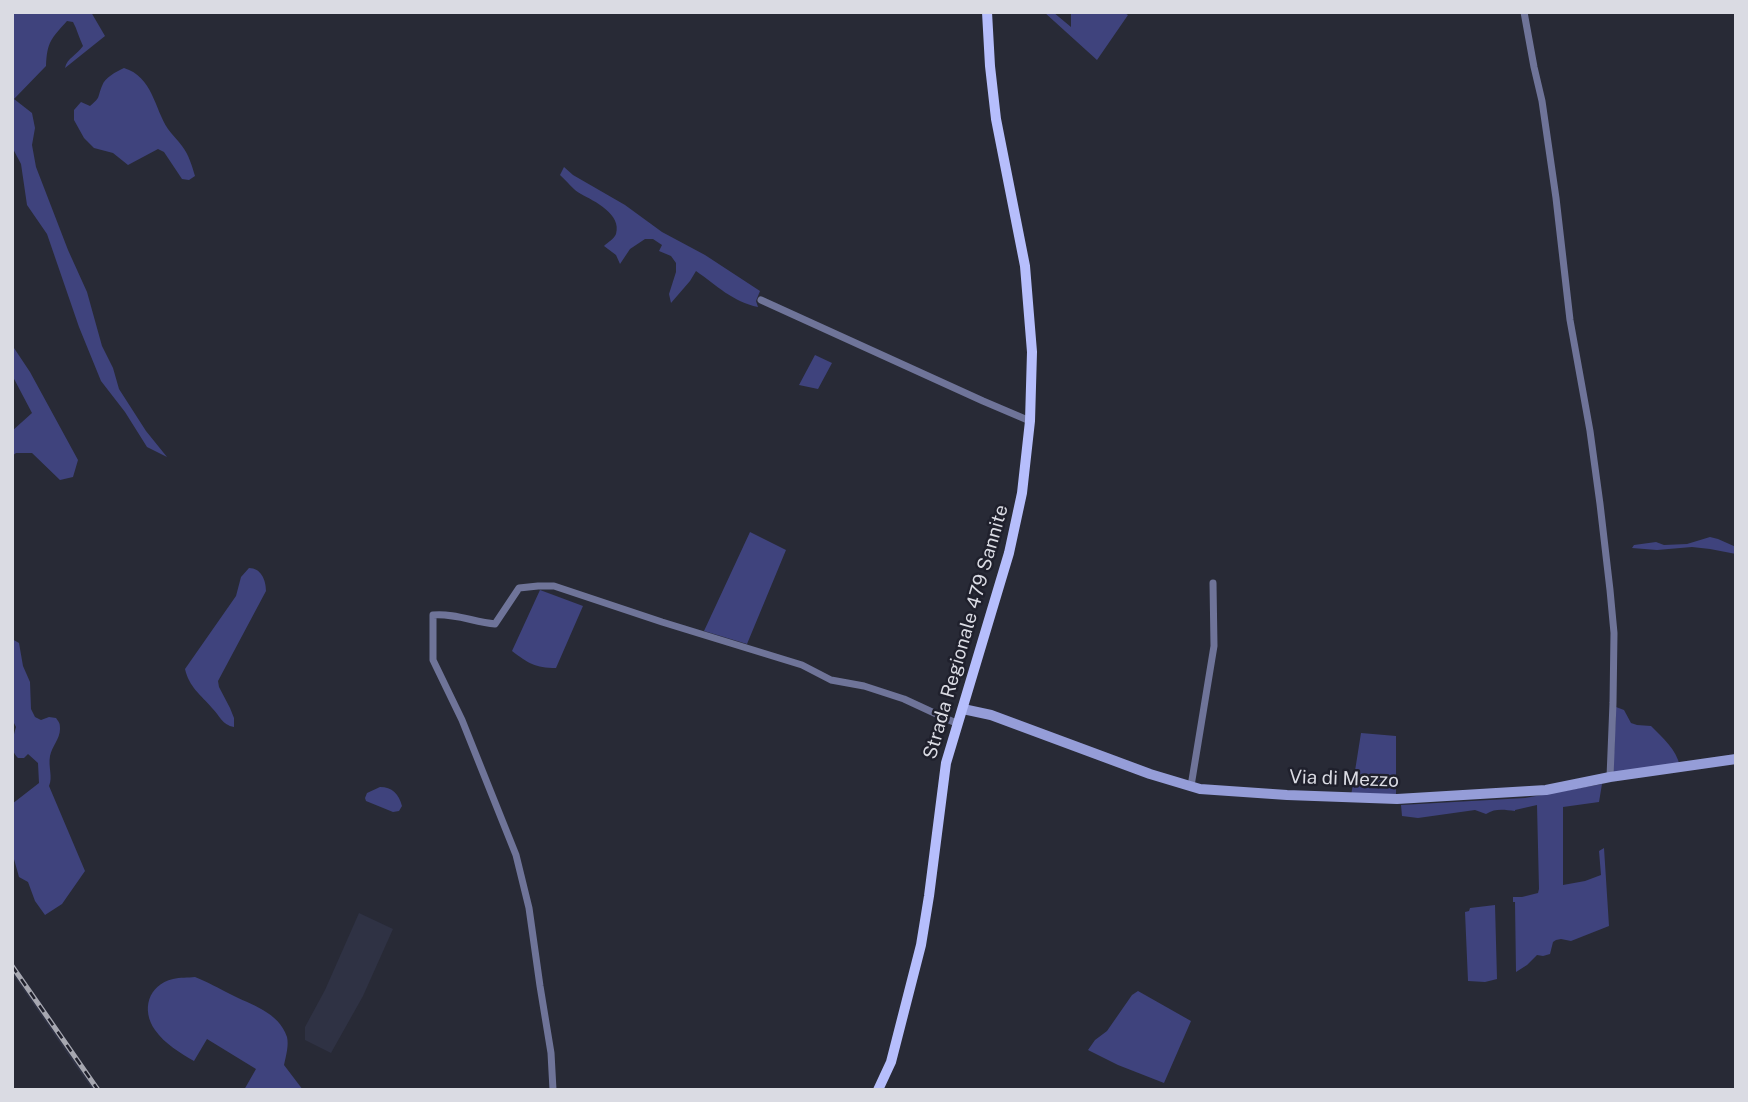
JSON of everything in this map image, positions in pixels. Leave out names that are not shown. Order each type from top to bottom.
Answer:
[{"type":"main road","name":"Strada Regionale 479 Sannite","points":[[878,1090],[891,1062],[921,945],[946,763],[1009,553],[1022,493],[1030,421],[1032,352],[1025,267],[996,119],[987,12]]},
{"type":"main road","name":"Via di Mezzo","points":[[963,709],[991,715],[1150,774],[1200,789],[1287,795],[1397,799],[1546,790],[1611,777],[1736,759]]},
{"type":"street","points":[[1524,12],[1542,101],[1570,320],[1590,431],[1611,590],[1614,633],[1611,777]]},
{"type":"street","points":[[761,300],[1030,421]]},
{"type":"street","points":[[1191,786],[1214,646],[1213,583]]},
{"type":"street","points":[[554,1090],[529,908],[516,855],[462,720],[433,660],[433,615],[445,614],[495,624],[519,588],[554,586],[802,665],[831,680],[864,685],[904,699],[958,724]]},
{"type":"shaded area","points":[[12,12],[91,12],[105,36],[65,68],[83,46],[73,22],[67,21],[51,41],[46,66],[14,99],[32,113],[35,128],[32,145],[36,167],[87,292],[102,346],[113,368],[119,389],[146,431],[167,457],[147,447],[101,381],[47,234],[27,205],[21,164],[12,147]]},
{"type":"shaded area","points":[[1044,12],[1053,12],[1071,27],[1071,12],[1123,12],[1128,15],[1097,60]]},
{"type":"shaded area","points":[[124,68],[134,72],[147,86],[163,121],[187,153],[195,176],[189,180],[182,179],[164,152],[158,149],[128,165],[113,153],[94,148],[84,138],[74,120],[74,110],[81,102],[90,106],[97,99],[106,80]]},
{"type":"shaded area","points":[[564,167],[662,232],[705,255],[760,291],[756,301],[758,307],[733,297],[696,271],[671,303],[669,294],[676,263],[671,256],[659,251],[662,245],[653,239],[645,239],[630,249],[620,264],[616,255],[604,246],[616,234],[615,220],[606,209],[578,192],[560,175]]},
{"type":"shaded area","points":[[12,345],[30,372],[78,460],[73,477],[60,480],[32,453],[16,453],[12,456],[12,431],[32,413],[12,375]]},
{"type":"shaded area","points":[[815,355],[832,363],[818,389],[799,385]]},
{"type":"shaded area","points":[[750,532],[786,550],[747,644],[704,631]]},
{"type":"shaded area","points":[[1710,537],[1736,547],[1736,554],[1692,547],[1657,550],[1632,548],[1634,545],[1656,542],[1664,545],[1687,544]]},
{"type":"shaded area","points":[[249,568],[262,575],[266,591],[218,681],[234,718],[234,727],[224,722],[196,690],[185,669],[236,596],[241,577]]},
{"type":"shaded area","points":[[540,590],[583,606],[556,668],[532,664],[512,651]]},
{"type":"shaded area","points":[[12,639],[19,643],[23,666],[30,682],[31,709],[35,717],[41,720],[56,718],[60,724],[59,736],[50,756],[49,786],[85,871],[62,904],[45,915],[35,901],[28,882],[19,877],[12,852],[12,804],[39,783],[38,763],[28,754],[24,758],[18,758],[13,747],[16,727],[12,719]]},
{"type":"shaded area","points":[[1616,707],[1624,710],[1631,723],[1651,726],[1672,749],[1680,766],[1613,776]]},
{"type":"shaded area","points":[[1361,733],[1396,736],[1396,798],[1351,796]]},
{"type":"shaded area","points":[[1602,784],[1599,802],[1563,807],[1563,885],[1601,875],[1599,851],[1604,848],[1609,926],[1571,941],[1556,940],[1550,954],[1537,955],[1516,972],[1513,897],[1538,893],[1539,889],[1537,805],[1515,811],[1497,810],[1486,814],[1475,810],[1418,818],[1402,816],[1401,805],[1525,798]]},
{"type":"shaded area","points":[[380,787],[388,788],[397,795],[402,806],[399,811],[393,812],[366,801],[367,793]]},
{"type":"shaded area","points":[[1495,905],[1497,979],[1485,982],[1468,981],[1465,912],[1470,908]]},
{"type":"shaded area","points":[[359,913],[393,929],[363,996],[331,1053],[305,1040],[305,1027],[325,990]]},
{"type":"shaded area","points":[[12,961],[101,1090],[93,1090],[73,1062],[12,973]]},
{"type":"shaded area","points":[[195,977],[263,1010],[278,1021],[288,1040],[284,1065],[303,1090],[244,1090],[256,1069],[207,1039],[194,1061],[163,1040],[148,1014],[149,999],[164,982]]},
{"type":"shaded area","points":[[1138,991],[1191,1021],[1164,1083],[1088,1050],[1095,1040],[1107,1031],[1132,995]]},
{"type":"railway","points":[[12,966],[98,1090]]}]
